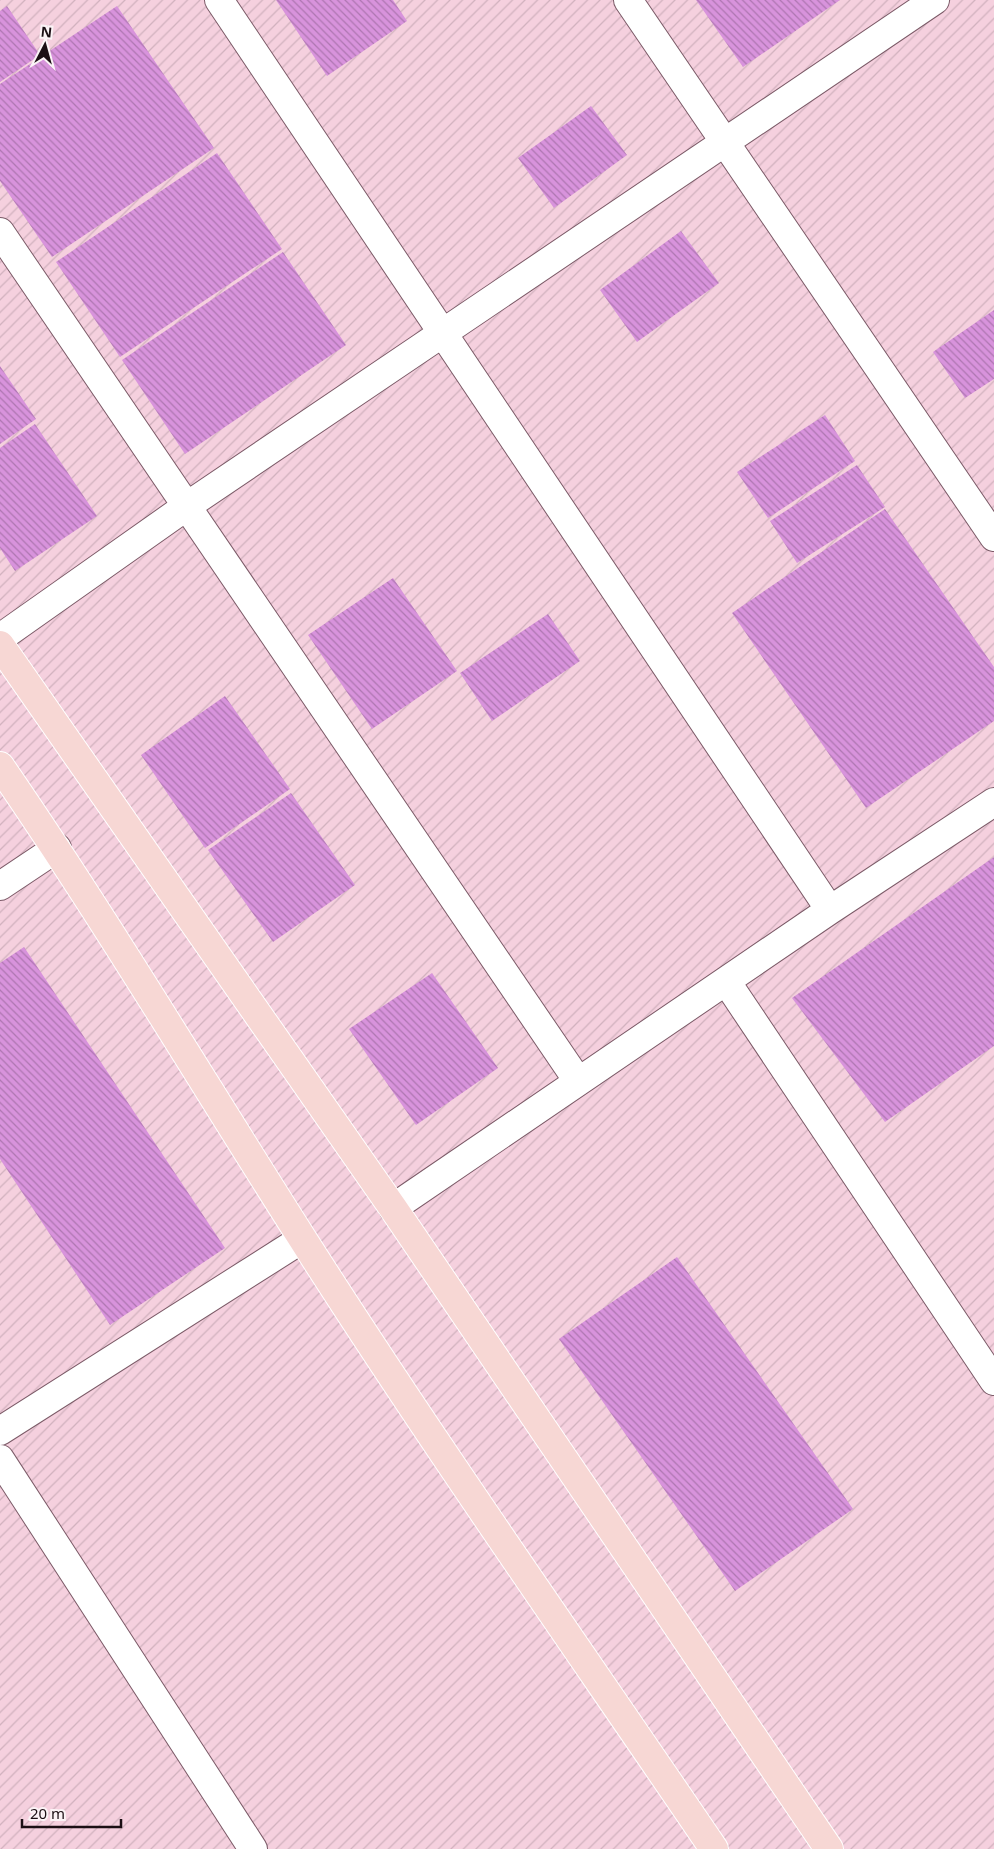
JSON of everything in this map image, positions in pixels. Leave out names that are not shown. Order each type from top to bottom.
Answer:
[{"type":"main road","points":[[0,645],[392,1208],[829,1849]]},
{"type":"main road","points":[[0,766],[57,848],[302,1239],[391,1375],[714,1849]]},
{"type":"street","points":[[219,0],[830,910]]},
{"type":"street","points":[[628,0],[994,537]]},
{"type":"street","points":[[0,638],[187,506],[935,0]]},
{"type":"street","points":[[0,232],[578,1081]]},
{"type":"street","points":[[392,1208],[726,980],[994,802]]},
{"type":"street","points":[[0,886],[57,848]]},
{"type":"street","points":[[726,980],[994,1381]]},
{"type":"street","points":[[0,1432],[302,1239]]},
{"type":"street","points":[[0,1459],[253,1849]]},
{"type":"shaded area","points":[[0,0],[994,0],[994,1849],[0,1849]]},
{"type":"building","points":[[276,0],[393,0],[407,21],[327,76]]},
{"type":"building","points":[[696,0],[840,0],[743,67]]},
{"type":"building","points":[[7,6],[40,55],[0,82],[0,11]]},
{"type":"building","points":[[117,6],[214,148],[52,257],[0,181],[0,84]]},
{"type":"building","points":[[591,106],[627,155],[554,208],[518,158]]},
{"type":"building","points":[[217,153],[282,249],[120,357],[56,262]]},
{"type":"building","points":[[681,231],[719,283],[637,342],[600,290]]},
{"type":"building","points":[[283,252],[346,345],[185,454],[122,360]]},
{"type":"building","points":[[994,310],[994,379],[965,398],[933,352]]},
{"type":"building","points":[[0,366],[36,419],[0,444]]},
{"type":"building","points":[[825,415],[855,461],[768,518],[737,472]]},
{"type":"building","points":[[35,424],[97,516],[15,571],[0,548],[0,448]]},
{"type":"building","points":[[857,465],[885,507],[797,563],[770,521]]},
{"type":"building","points":[[885,509],[994,667],[994,721],[866,808],[732,613]]},
{"type":"building","points":[[393,578],[457,671],[372,729],[308,635]]},
{"type":"building","points":[[548,614],[580,661],[492,721],[460,673]]},
{"type":"building","points":[[225,696],[290,789],[205,848],[141,755]]},
{"type":"building","points":[[291,793],[355,885],[273,942],[208,850]]},
{"type":"building","points":[[994,857],[994,1046],[885,1122],[792,998]]},
{"type":"building","points":[[24,947],[225,1248],[110,1325],[0,1159],[0,963]]},
{"type":"building","points":[[432,973],[498,1068],[416,1125],[349,1029]]},
{"type":"building","points":[[677,1257],[853,1509],[735,1591],[559,1339]]}]
